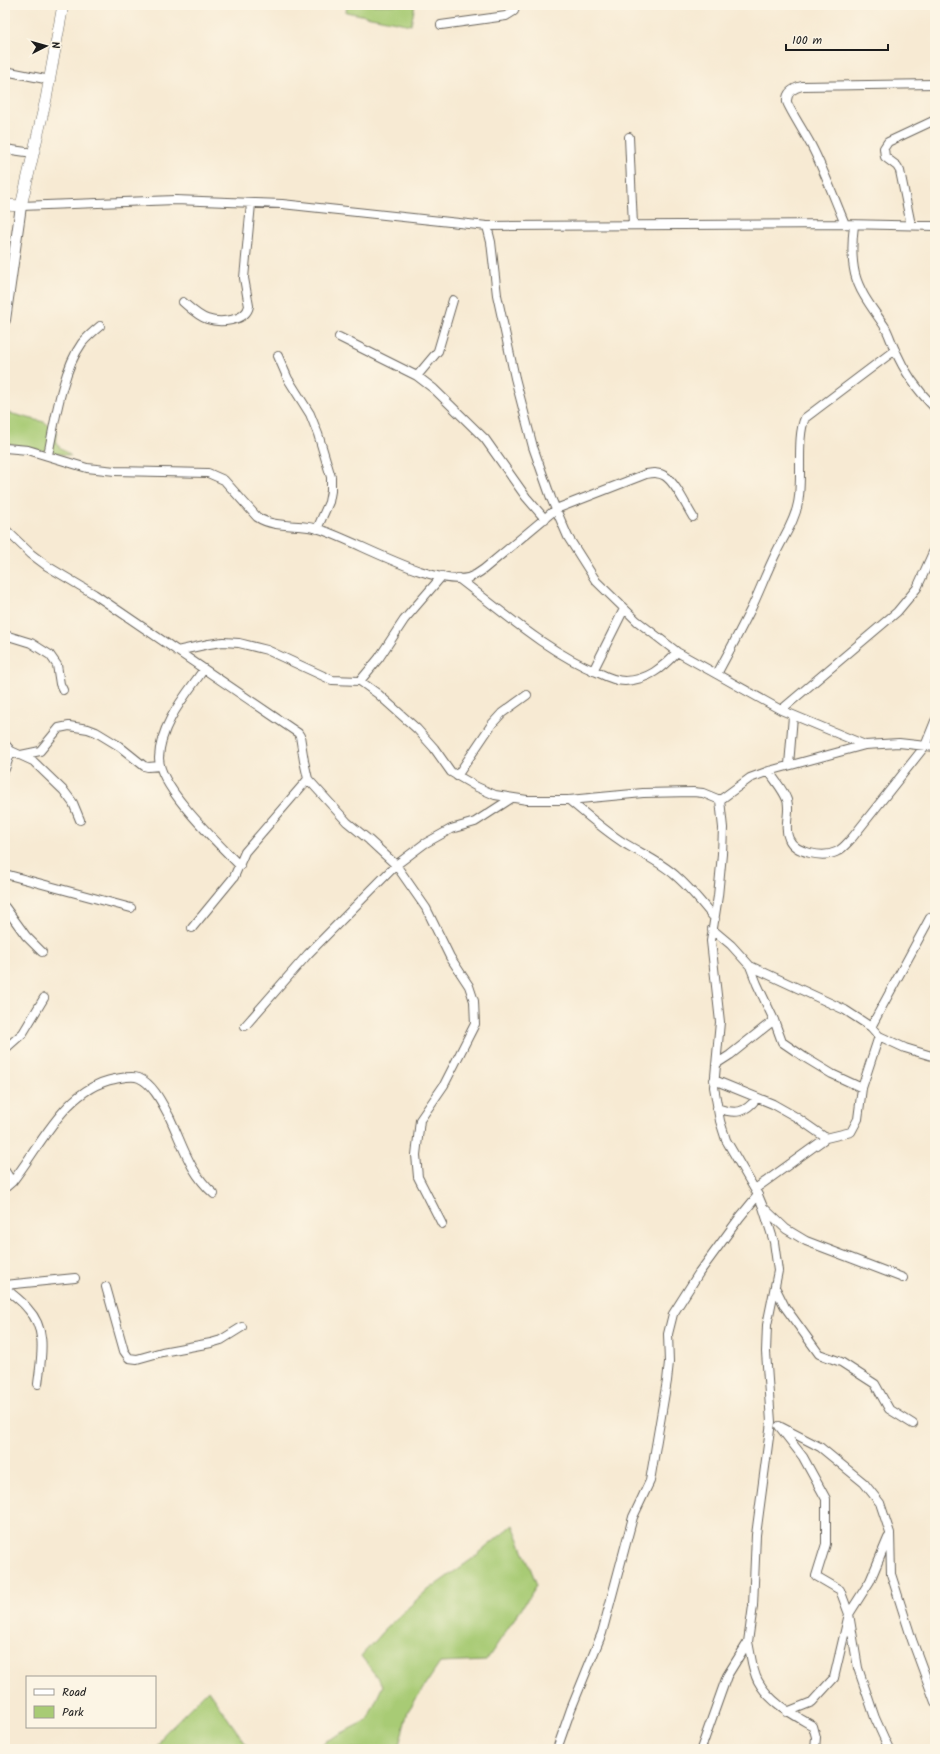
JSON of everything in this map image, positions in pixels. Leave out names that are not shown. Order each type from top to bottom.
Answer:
[{"type":"main road","points":[[5,205],[21,206],[50,80],[63,5]]},
{"type":"street","points":[[441,25],[506,16],[514,11],[515,5]]},
{"type":"street","points":[[5,71],[50,80]]},
{"type":"street","points":[[845,224],[819,160],[802,128],[789,108],[787,102],[788,93],[794,88],[802,86],[935,84]]},
{"type":"street","points":[[912,225],[900,171],[897,166],[885,157],[884,148],[888,142],[935,120]]},
{"type":"street","points":[[629,137],[633,226]]},
{"type":"street","points":[[5,149],[33,153]]},
{"type":"street","points":[[5,320],[21,206],[175,200],[282,204],[487,226],[845,224],[935,226]]},
{"type":"street","points":[[183,302],[198,315],[206,319],[216,321],[234,319],[243,316],[248,311],[249,306],[244,278],[252,204]]},
{"type":"street","points":[[854,225],[852,246],[855,275],[870,306],[885,328],[895,350],[919,389],[935,408]]},
{"type":"street","points":[[487,226],[492,242],[497,295],[515,378],[533,447],[556,510],[568,537],[596,581],[624,609],[676,652],[780,710],[865,745]]},
{"type":"street","points":[[417,376],[438,351],[452,300]]},
{"type":"street","points":[[48,455],[57,413],[70,366],[81,344],[100,326]]},
{"type":"street","points":[[339,337],[417,376],[438,393],[485,439],[526,497],[545,519]]},
{"type":"street","points":[[717,674],[748,615],[776,553],[795,516],[799,502],[801,436],[803,423],[806,418],[895,350]]},
{"type":"street","points":[[278,356],[288,380],[310,414],[318,434],[331,477],[331,491],[317,529]]},
{"type":"street","points":[[5,448],[28,450],[87,468],[115,472],[208,473],[224,480],[257,517],[262,520],[272,523],[317,529],[352,541],[398,563],[442,576],[458,578],[475,576],[556,510],[646,474],[655,473],[664,475],[671,480],[693,518]]},
{"type":"street","points":[[5,530],[31,554],[47,566],[94,594],[298,733],[300,736],[308,779],[347,822],[378,847],[396,865],[426,908],[450,957],[469,986],[476,1010],[475,1024],[444,1085],[420,1120],[418,1131],[416,1155],[418,1177],[442,1224]]},
{"type":"street","points":[[780,710],[906,603],[923,579],[935,548]]},
{"type":"street","points":[[360,681],[379,658],[404,620],[442,576]]},
{"type":"street","points":[[458,578],[558,653],[593,671],[620,680],[641,678],[656,673],[676,652]]},
{"type":"street","points":[[593,671],[624,609]]},
{"type":"street","points":[[5,634],[31,643],[50,655],[57,665],[60,684],[63,690]]},
{"type":"street","points":[[177,651],[209,644],[239,643],[267,650],[332,680],[360,681],[378,694],[417,729],[434,748],[445,765],[457,776],[495,795],[527,800],[569,800],[659,792],[703,793],[720,800]]},
{"type":"street","points":[[204,669],[181,702],[165,731],[160,749],[160,766],[184,807],[240,866]]},
{"type":"street","points":[[457,776],[492,724],[502,713],[527,695]]},
{"type":"street","points":[[789,765],[793,716]]},
{"type":"street","points":[[769,771],[785,794],[788,801],[786,829],[788,839],[792,844],[801,850],[815,854],[834,853],[842,848],[852,838],[925,746],[935,721]]},
{"type":"street","points":[[21,755],[40,751],[59,728],[69,726],[96,732],[119,746],[144,766],[160,766]]},
{"type":"street","points":[[720,800],[750,778],[789,765],[865,745],[899,743],[935,747]]},
{"type":"street","points":[[5,744],[11,751],[33,761],[64,791],[73,803],[80,820]]},
{"type":"street","points":[[5,769],[11,751]]},
{"type":"street","points":[[192,928],[234,877],[245,852],[308,779]]},
{"type":"street","points":[[245,1026],[308,954],[396,865],[424,844],[451,829],[475,822],[512,798]]},
{"type":"street","points":[[569,800],[613,836],[656,861],[676,875],[694,893],[715,919]]},
{"type":"street","points":[[720,800],[723,841],[715,919],[712,929],[712,951],[720,1022],[714,1080],[717,1108],[726,1140],[757,1192],[763,1207],[777,1257],[778,1271],[776,1288],[767,1325],[766,1352],[771,1422],[756,1535],[753,1606],[748,1642],[758,1681],[764,1690],[787,1712],[812,1726],[816,1737],[815,1749]]},
{"type":"street","points":[[5,874],[131,908]]},
{"type":"street","points":[[5,907],[26,936],[42,952]]},
{"type":"street","points":[[871,1027],[930,918]]},
{"type":"street","points":[[712,929],[731,945],[750,966],[782,1042],[832,1074],[862,1088]]},
{"type":"street","points":[[750,966],[845,1010],[871,1027],[878,1036],[905,1048],[935,1057]]},
{"type":"street","points":[[5,1049],[23,1032],[44,998]]},
{"type":"street","points":[[716,1064],[730,1055],[774,1020]]},
{"type":"street","points":[[557,1749],[571,1709],[602,1633],[632,1517],[650,1481],[667,1381],[669,1362],[668,1334],[673,1314],[698,1273],[757,1192],[826,1138],[851,1132],[858,1119],[862,1088],[878,1036]]},
{"type":"street","points":[[5,1188],[12,1182],[48,1131],[79,1097],[102,1082],[133,1077],[139,1078],[154,1091],[174,1126],[194,1171],[202,1183],[214,1194]]},
{"type":"street","points":[[714,1080],[773,1104],[796,1117],[826,1138]]},
{"type":"street","points":[[717,1108],[728,1112],[743,1111],[750,1107],[757,1098]]},
{"type":"street","points":[[5,1171],[12,1182]]},
{"type":"street","points":[[763,1207],[786,1229],[806,1241],[903,1278]]},
{"type":"street","points":[[5,1287],[75,1278]]},
{"type":"street","points":[[106,1286],[124,1351],[129,1358],[137,1359],[168,1351],[211,1343],[221,1340],[242,1327]]},
{"type":"street","points":[[5,1287],[28,1308],[39,1327],[42,1344],[38,1384]]},
{"type":"street","points":[[776,1288],[785,1307],[819,1354],[841,1362],[875,1384],[889,1409],[913,1424]]},
{"type":"street","points":[[771,1422],[820,1447],[864,1483],[880,1503],[890,1533],[891,1574],[912,1640],[935,1702]]},
{"type":"street","points":[[780,1426],[803,1457],[826,1499],[826,1544],[816,1576],[840,1590],[849,1614],[858,1668],[875,1718],[889,1749]]},
{"type":"street","points":[[787,1712],[812,1702],[834,1678],[849,1614],[870,1581],[890,1533]]},
{"type":"street","points":[[701,1749],[727,1676],[748,1642]]},
{"type":"green space","points":[[347,5],[415,5],[411,25],[346,12]]},
{"type":"green space","points":[[5,412],[44,422],[56,430],[56,444],[71,456],[5,443]]},
{"type":"green space","points":[[513,1525],[537,1585],[486,1661],[440,1663],[408,1711],[398,1749],[319,1749],[326,1741],[367,1720],[383,1685],[361,1656],[384,1630],[424,1593],[472,1559]]},
{"type":"green space","points":[[208,1690],[248,1747],[251,1749],[156,1749],[164,1734]]}]
